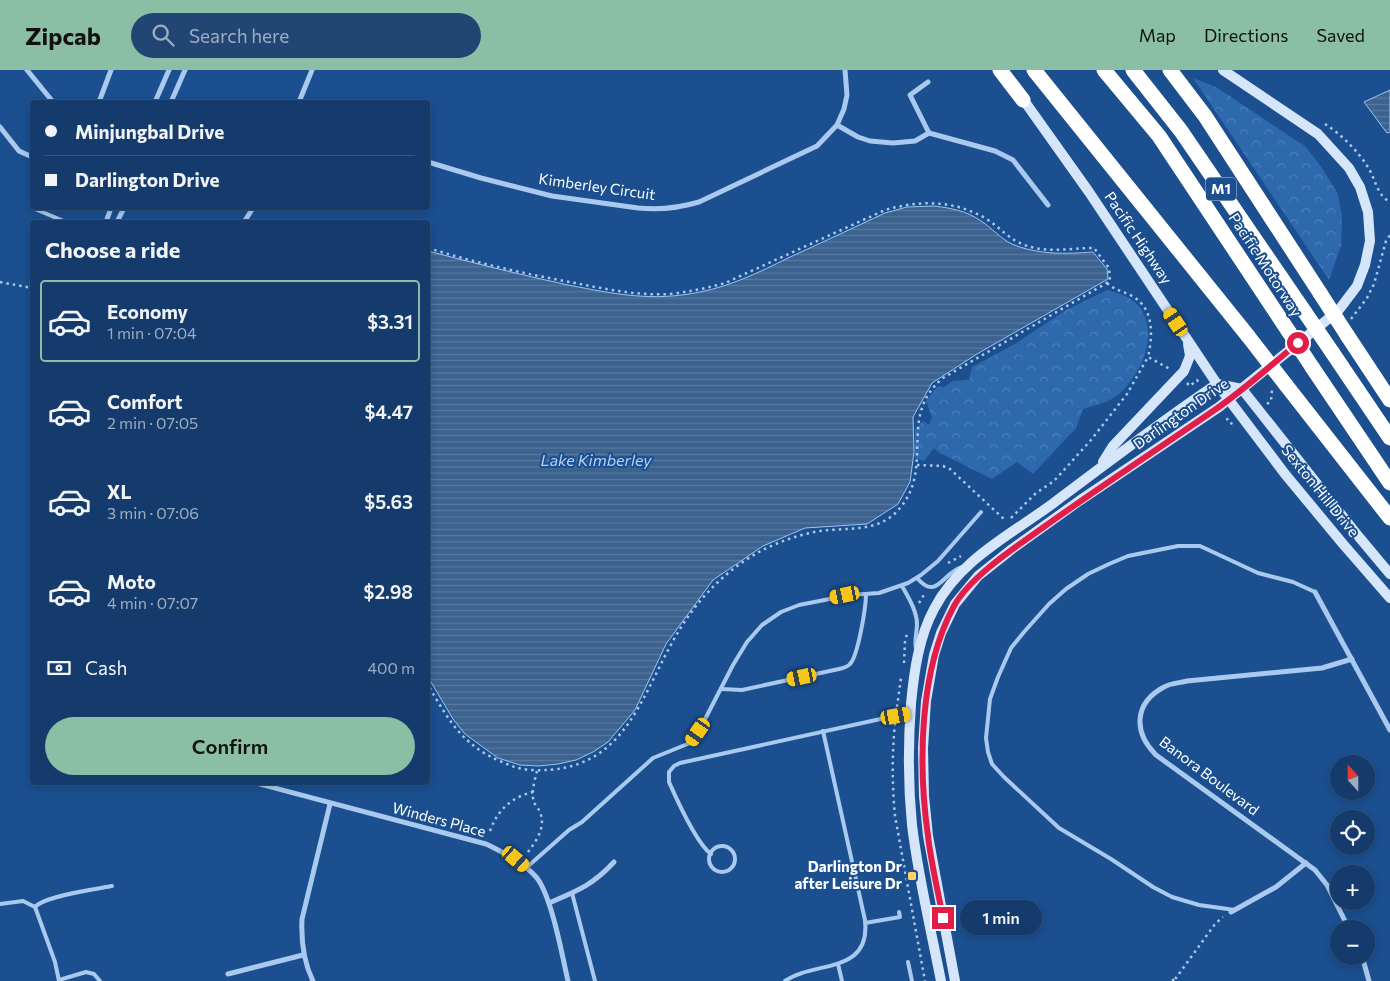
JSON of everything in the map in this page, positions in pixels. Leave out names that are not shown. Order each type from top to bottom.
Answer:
[{"type":"highway","points":[[1000,70],[1023,100]]},
{"type":"highway","points":[[1034,70],[1248,336],[1390,518]]},
{"type":"highway","name":"Pacific Motorway","points":[[1104,70],[1159,136],[1390,483]]},
{"type":"highway","name":"Pacific Motorway","points":[[1133,70],[1181,132],[1390,438]]},
{"type":"highway","points":[[1170,70],[1205,116],[1390,400]]},
{"type":"street","points":[[27,70],[51,100]]},
{"type":"street","points":[[100,100],[110,70]]},
{"type":"street","points":[[156,100],[169,70]]},
{"type":"street","points":[[172,100],[185,70]]},
{"type":"street","points":[[299,100],[312,70]]},
{"type":"street","name":"Kimberley Circuit","points":[[430,163],[552,196],[638,208],[666,209],[683,207],[699,202],[817,146],[837,125],[844,109],[847,95],[845,70]]},
{"type":"street","name":"Pacific Highway","points":[[1006,70],[1023,100],[1089,192],[1229,400]]},
{"type":"street","points":[[1223,70],[1306,125],[1334,150],[1349,168],[1360,187],[1368,212],[1370,226],[1370,241],[1365,265],[1357,286],[1345,304],[1242,389]]},
{"type":"street","points":[[928,82],[910,95],[929,133]]},
{"type":"street","points":[[837,125],[858,137],[870,141],[893,143],[915,141],[929,133],[995,151],[1013,160],[1048,205]]},
{"type":"street","points":[[0,127],[19,151],[30,156]]},
{"type":"street","points":[[1098,468],[1113,446],[1186,368],[1190,351],[1183,334]]},
{"type":"street","name":"Darlington Drive","points":[[941,981],[912,826],[908,769],[913,685],[918,656],[934,609],[948,588],[967,566],[1098,468],[1217,384],[1242,389]]},
{"type":"street","name":"Darlington Drive","points":[[955,981],[928,836],[924,796],[923,748],[926,701],[934,655],[941,633],[955,604],[978,576],[1012,549],[1079,501],[1229,400],[1242,389]]},
{"type":"street","name":"Sexton Hill Drive","points":[[1242,389],[1390,574]]},
{"type":"street","name":"Sexton Hill Drive","points":[[1229,400],[1342,544],[1390,598]]},
{"type":"street","points":[[1315,592],[1390,730]]},
{"type":"street","name":"Banora Boulevard","points":[[1344,920],[1327,885],[1315,870],[1156,755],[1148,747],[1140,731],[1141,710],[1152,695],[1166,686],[1187,681],[1322,668],[1352,659]]},
{"type":"street","name":"Winders Place","points":[[263,785],[486,844],[516,859],[537,879],[549,903],[568,981]]},
{"type":"street","points":[[312,981],[307,970],[304,954],[302,937],[303,911],[330,804]]},
{"type":"street","points":[[549,903],[585,887],[599,878],[614,862]]},
{"type":"street","points":[[1233,911],[1276,887],[1306,863]]},
{"type":"street","points":[[228,974],[304,954]]},
{"type":"street","points":[[1365,965],[1370,981]]},
{"type":"lane","points":[[37,210],[61,220]]},
{"type":"lane","points":[[526,868],[569,830],[582,822],[650,761],[690,743],[701,727],[747,642],[772,617],[806,603],[850,595],[879,593],[902,586],[918,578],[938,561],[981,512]]},
{"type":"lane","points":[[1233,911],[1199,905],[1172,897],[1059,828],[992,764],[986,738],[990,699],[1011,648],[1057,596],[1077,581],[1098,569],[1128,556],[1178,546],[1200,546],[1258,573],[1293,582],[1315,592]]},
{"type":"lane","points":[[918,578],[929,587],[938,586],[954,570],[967,566]]},
{"type":"lane","points":[[902,586],[914,612],[917,624],[914,642],[918,656]]},
{"type":"lane","points":[[721,689],[742,690],[840,669],[849,665],[854,659],[866,594]]},
{"type":"lane","points":[[711,854],[696,836],[671,786],[668,775],[671,768],[680,763],[911,713]]},
{"type":"lane","points":[[785,981],[804,972],[848,960],[860,949],[864,937],[865,923],[822,731]]},
{"type":"lane","points":[[718,847],[728,848],[735,855],[734,865],[727,871],[718,871],[711,865],[711,854],[718,847]]},
{"type":"lane","points":[[36,907],[39,903],[54,898],[112,886]]},
{"type":"lane","points":[[572,893],[595,981]]},
{"type":"lane","points":[[0,904],[23,901],[36,907],[59,980],[86,972],[94,974],[100,981]]},
{"type":"lane","points":[[865,923],[900,917],[899,912]]},
{"type":"lane","points":[[908,962],[912,981]]},
{"type":"lane","points":[[838,964],[842,981]]},
{"type":"path","points":[[1358,154],[1369,169],[1381,196],[1390,202]]},
{"type":"path","points":[[430,249],[499,268],[567,282],[630,293],[668,294],[706,289],[725,283],[873,215],[894,208],[926,203],[948,204],[963,208],[986,219],[1021,244],[1060,251],[1094,248],[1109,268],[1110,277],[1110,281],[932,386],[920,413],[913,486],[906,501],[899,510],[883,522],[867,528],[816,532],[779,542],[753,556],[722,578],[705,594],[684,624],[631,721],[620,735],[602,752],[586,760],[558,769],[515,768],[491,758],[462,737],[451,724],[430,688]]},
{"type":"path","points":[[0,282],[30,288]]},
{"type":"path","points":[[1001,526],[1036,494],[1054,481],[1091,440],[1127,394],[1148,357],[1152,337],[1150,318],[1145,309],[1133,297],[1112,288],[1107,282]]},
{"type":"path","points":[[1148,357],[1174,371]]},
{"type":"path","points":[[1184,381],[1190,386],[1197,380],[1202,386]]},
{"type":"path","points":[[916,465],[944,466],[950,469],[1006,522]]},
{"type":"path","points":[[947,564],[963,554]]},
{"type":"path","points":[[914,612],[929,587]]},
{"type":"path","points":[[904,663],[907,633]]},
{"type":"path","points":[[902,672],[892,758],[892,790],[925,981]]},
{"type":"path","points":[[528,852],[537,839],[542,826],[540,812],[534,802],[532,792],[537,770]]},
{"type":"path","points":[[490,831],[493,821],[504,808],[520,796],[532,792]]},
{"type":"path","points":[[1174,981],[1172,979],[1176,978],[1215,924]]},
{"type":"green space","points":[[1193,78],[1216,87],[1306,147],[1322,168],[1338,194],[1342,216],[1341,246],[1329,280]]},
{"type":"green space","points":[[1107,290],[1129,298],[1144,313],[1148,333],[1145,354],[1141,364],[1128,384],[1116,397],[1083,409],[1076,428],[1033,474],[1017,462],[992,479],[940,453],[934,448],[924,461],[915,458],[915,429],[923,421],[929,425],[932,418],[926,401],[938,386],[944,387],[953,381],[969,380],[972,367],[1015,344],[1066,310]]},
{"type":"water","points":[[1390,90],[1390,132],[1387,133],[1364,102]]},
{"type":"water","name":"Lake Kimberley","points":[[934,206],[964,212],[985,224],[1008,242],[1022,248],[1052,253],[1093,252],[1107,269],[1108,279],[977,354],[932,383],[913,417],[914,452],[910,482],[898,504],[867,524],[805,528],[763,546],[713,580],[666,644],[635,710],[608,742],[576,760],[539,766],[520,765],[498,758],[465,734],[453,719],[430,680],[430,251],[533,277],[602,291],[650,297],[682,295],[712,289],[745,278],[885,213],[907,207]]},
{"type":"place","name":"Darlington Dr after Leisure Dr","points":[[912,876]]},
{"type":"route","points":[[943,918],[928,836],[924,796],[923,748],[926,701],[934,655],[941,633],[955,604],[978,576],[1012,549],[1079,501],[1219,408],[1298,343]]}]
